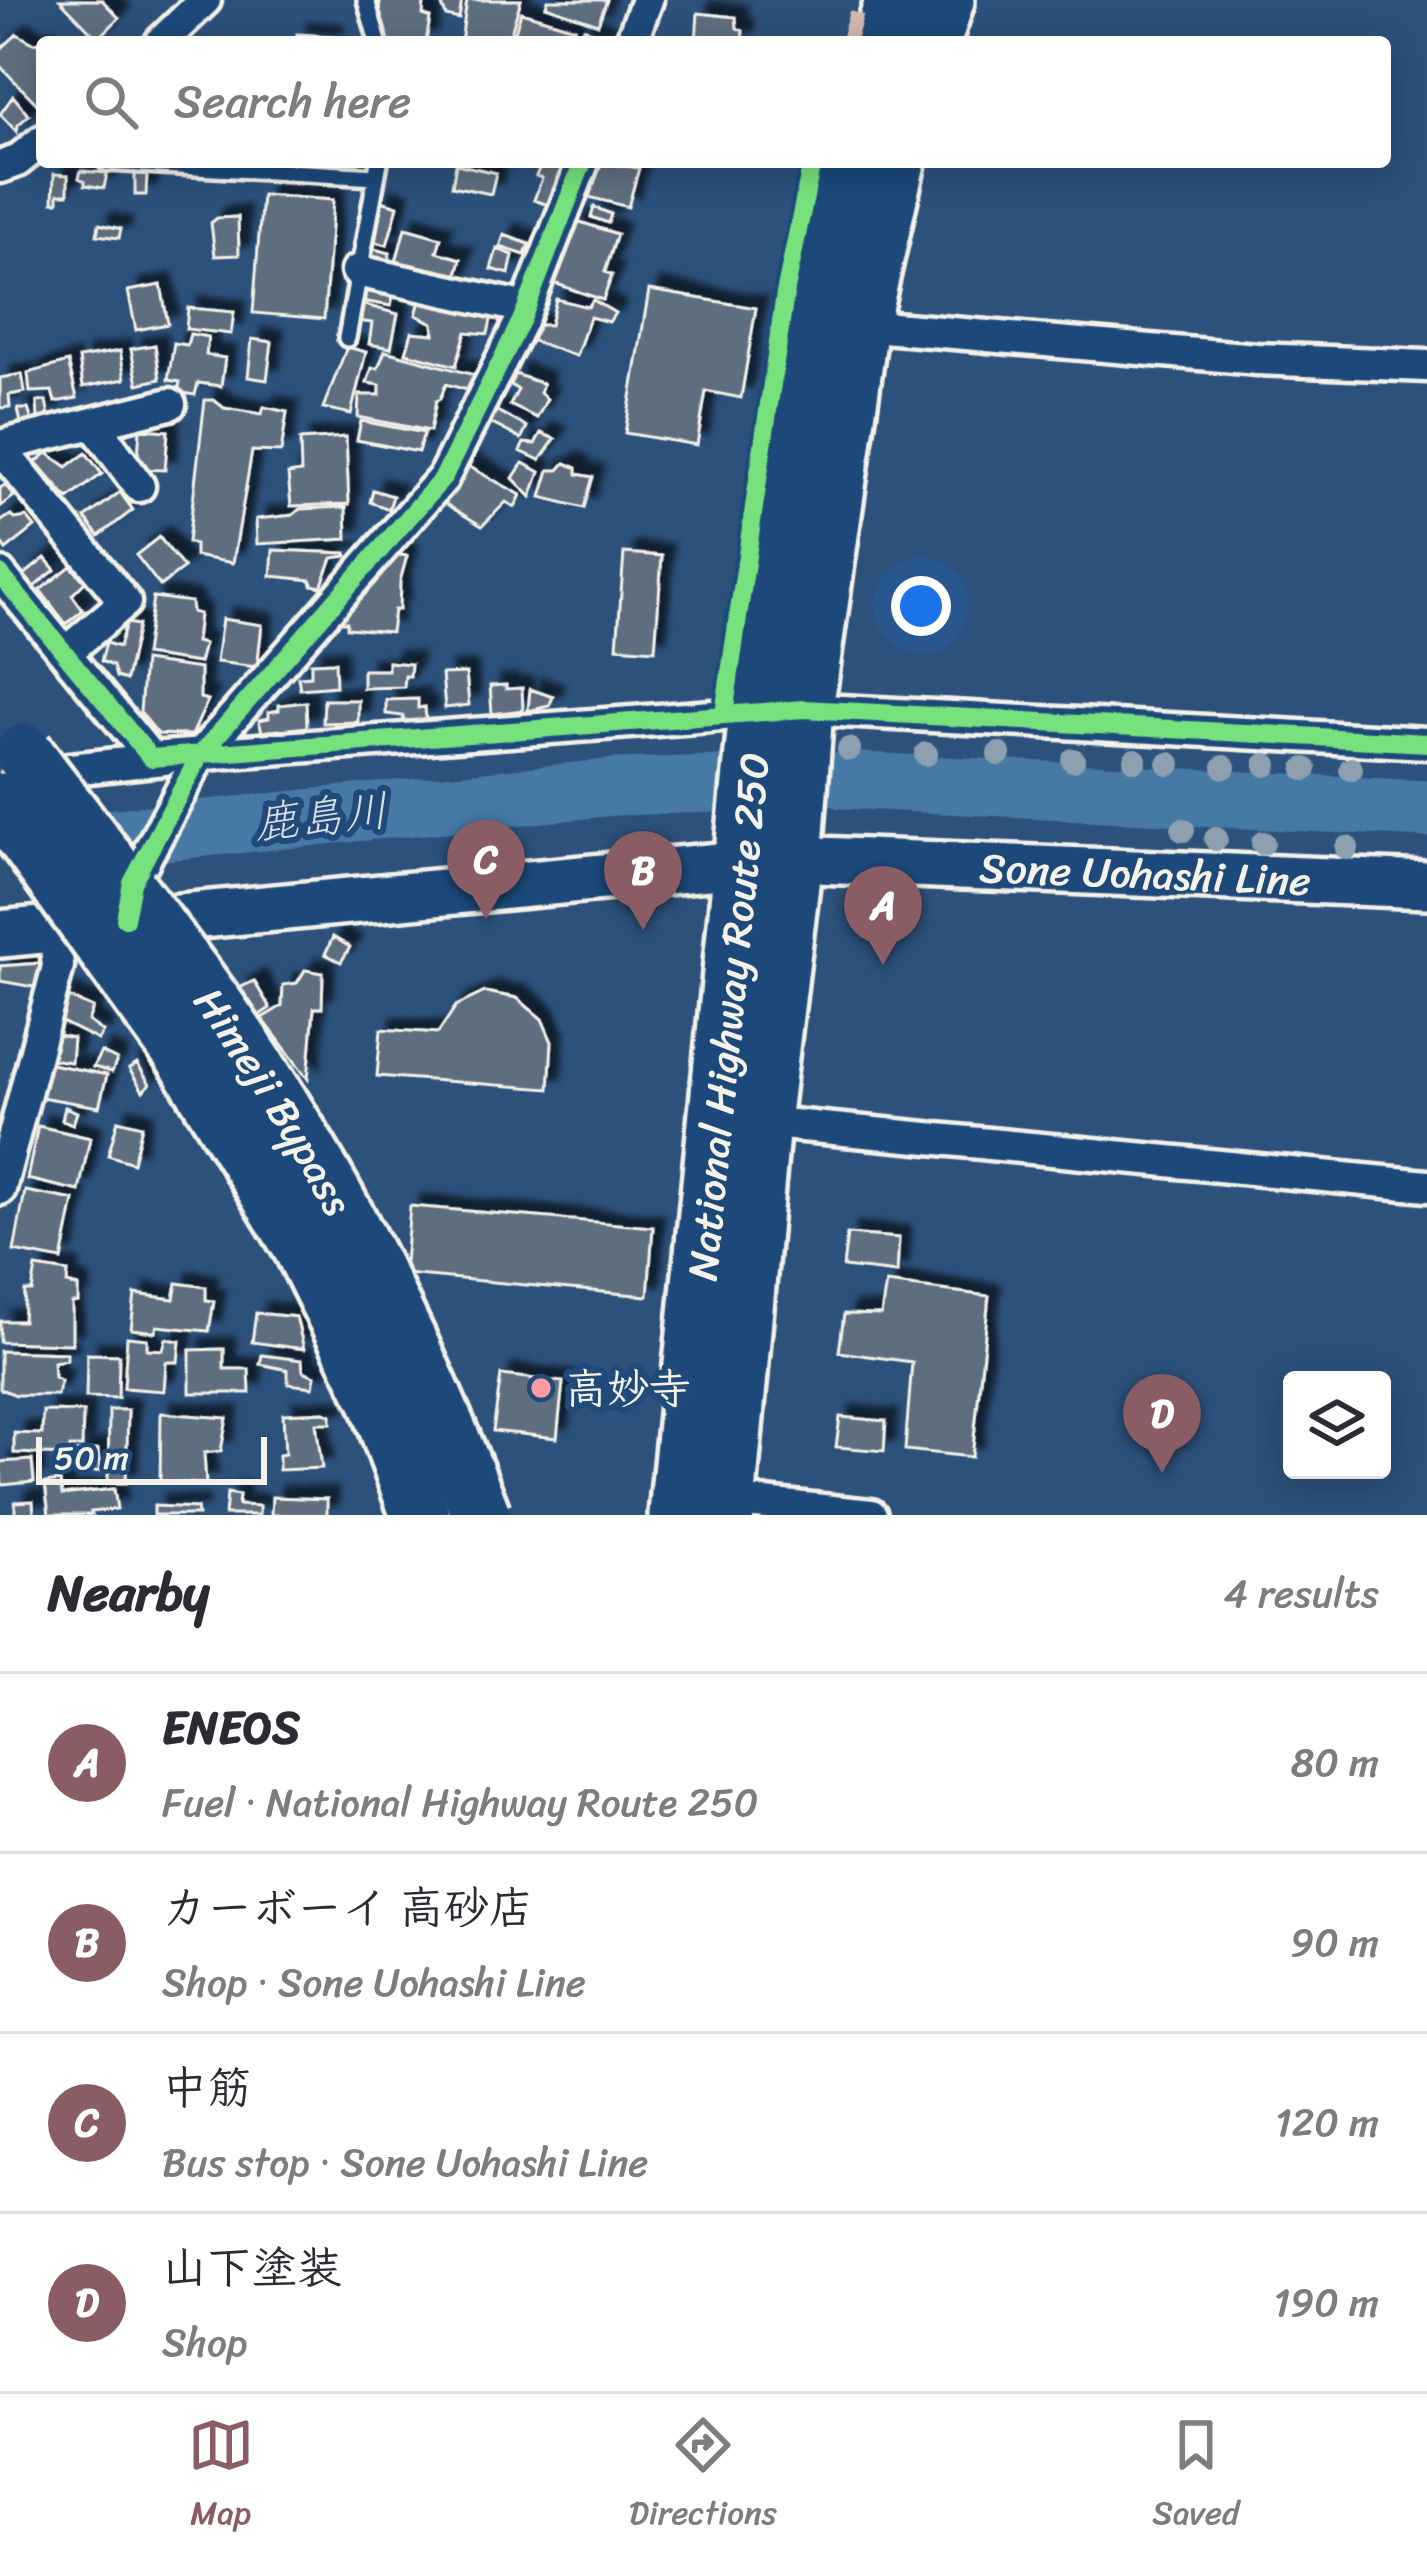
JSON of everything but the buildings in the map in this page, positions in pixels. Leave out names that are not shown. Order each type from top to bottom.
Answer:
[{"type":"highway","points":[[883,36],[895,0]]},
{"type":"highway","points":[[933,36],[945,0]]},
{"type":"highway","name":"National Highway Route 250","points":[[710,1510],[781,711],[810,315],[847,168]]},
{"type":"highway","name":"National Highway Route 250","points":[[781,711],[895,168]]},
{"type":"highway","name":"Himeji Bypass","points":[[6,764],[303,1248],[379,1401],[420,1515]]},
{"type":"highway","name":"Himeji Bypass","points":[[6,764],[222,1017],[348,1219],[444,1420],[481,1515]]},
{"type":"highway","name":"National Highway Route 250","points":[[710,1510],[761,1122],[767,861]]},
{"type":"main road","name":"Sone Uohashi Line","points":[[0,934],[54,928],[129,901],[767,861],[1427,885]]},
{"type":"street","points":[[166,36],[205,0]]},
{"type":"street","points":[[633,36],[647,0]]},
{"type":"street","points":[[0,167],[36,148]]},
{"type":"street","points":[[129,901],[200,755],[442,478],[526,308],[582,168]]},
{"type":"street","points":[[357,271],[526,308]]},
{"type":"street","points":[[860,326],[1257,359],[1427,366]]},
{"type":"street","points":[[65,653],[125,602],[0,447],[170,404]]},
{"type":"street","points":[[93,423],[139,486]]},
{"type":"street","points":[[0,574],[151,758],[781,711],[1427,743]]},
{"type":"street","points":[[6,764],[200,755]]},
{"type":"street","points":[[0,1189],[58,966],[54,928]]},
{"type":"street","points":[[54,928],[82,954],[178,1090],[279,1257],[382,1470],[398,1515]]},
{"type":"street","points":[[761,1122],[1427,1186]]},
{"type":"street","points":[[710,1510],[871,1515]]},
{"type":"lane","points":[[366,0],[376,36]]},
{"type":"lane","points":[[310,168],[378,170],[347,338]]},
{"type":"waterway","name":"鹿島川","points":[[843,780],[1427,809]]},
{"type":"waterway","name":"鹿島川","points":[[46,844],[615,787],[715,784]]},
{"type":"marked path","points":[[850,36],[860,0]]},
{"type":"cycle path","points":[[125,919],[132,883],[200,755],[443,478],[522,319],[581,168]]},
{"type":"cycle path","points":[[724,714],[785,294],[811,168]]},
{"type":"cycle path","points":[[0,574],[151,758],[804,709],[1427,743]]},
{"type":"place","name":"中筋","points":[[486,919]]},
{"type":"place","name":"カーボーイ 高砂店","points":[[643,930]]},
{"type":"place","name":"ENEOS","points":[[883,965]]},
{"type":"place","name":"高妙寺","points":[[541,1388]]},
{"type":"place","name":"山下塗装","points":[[1162,1473]]}]
